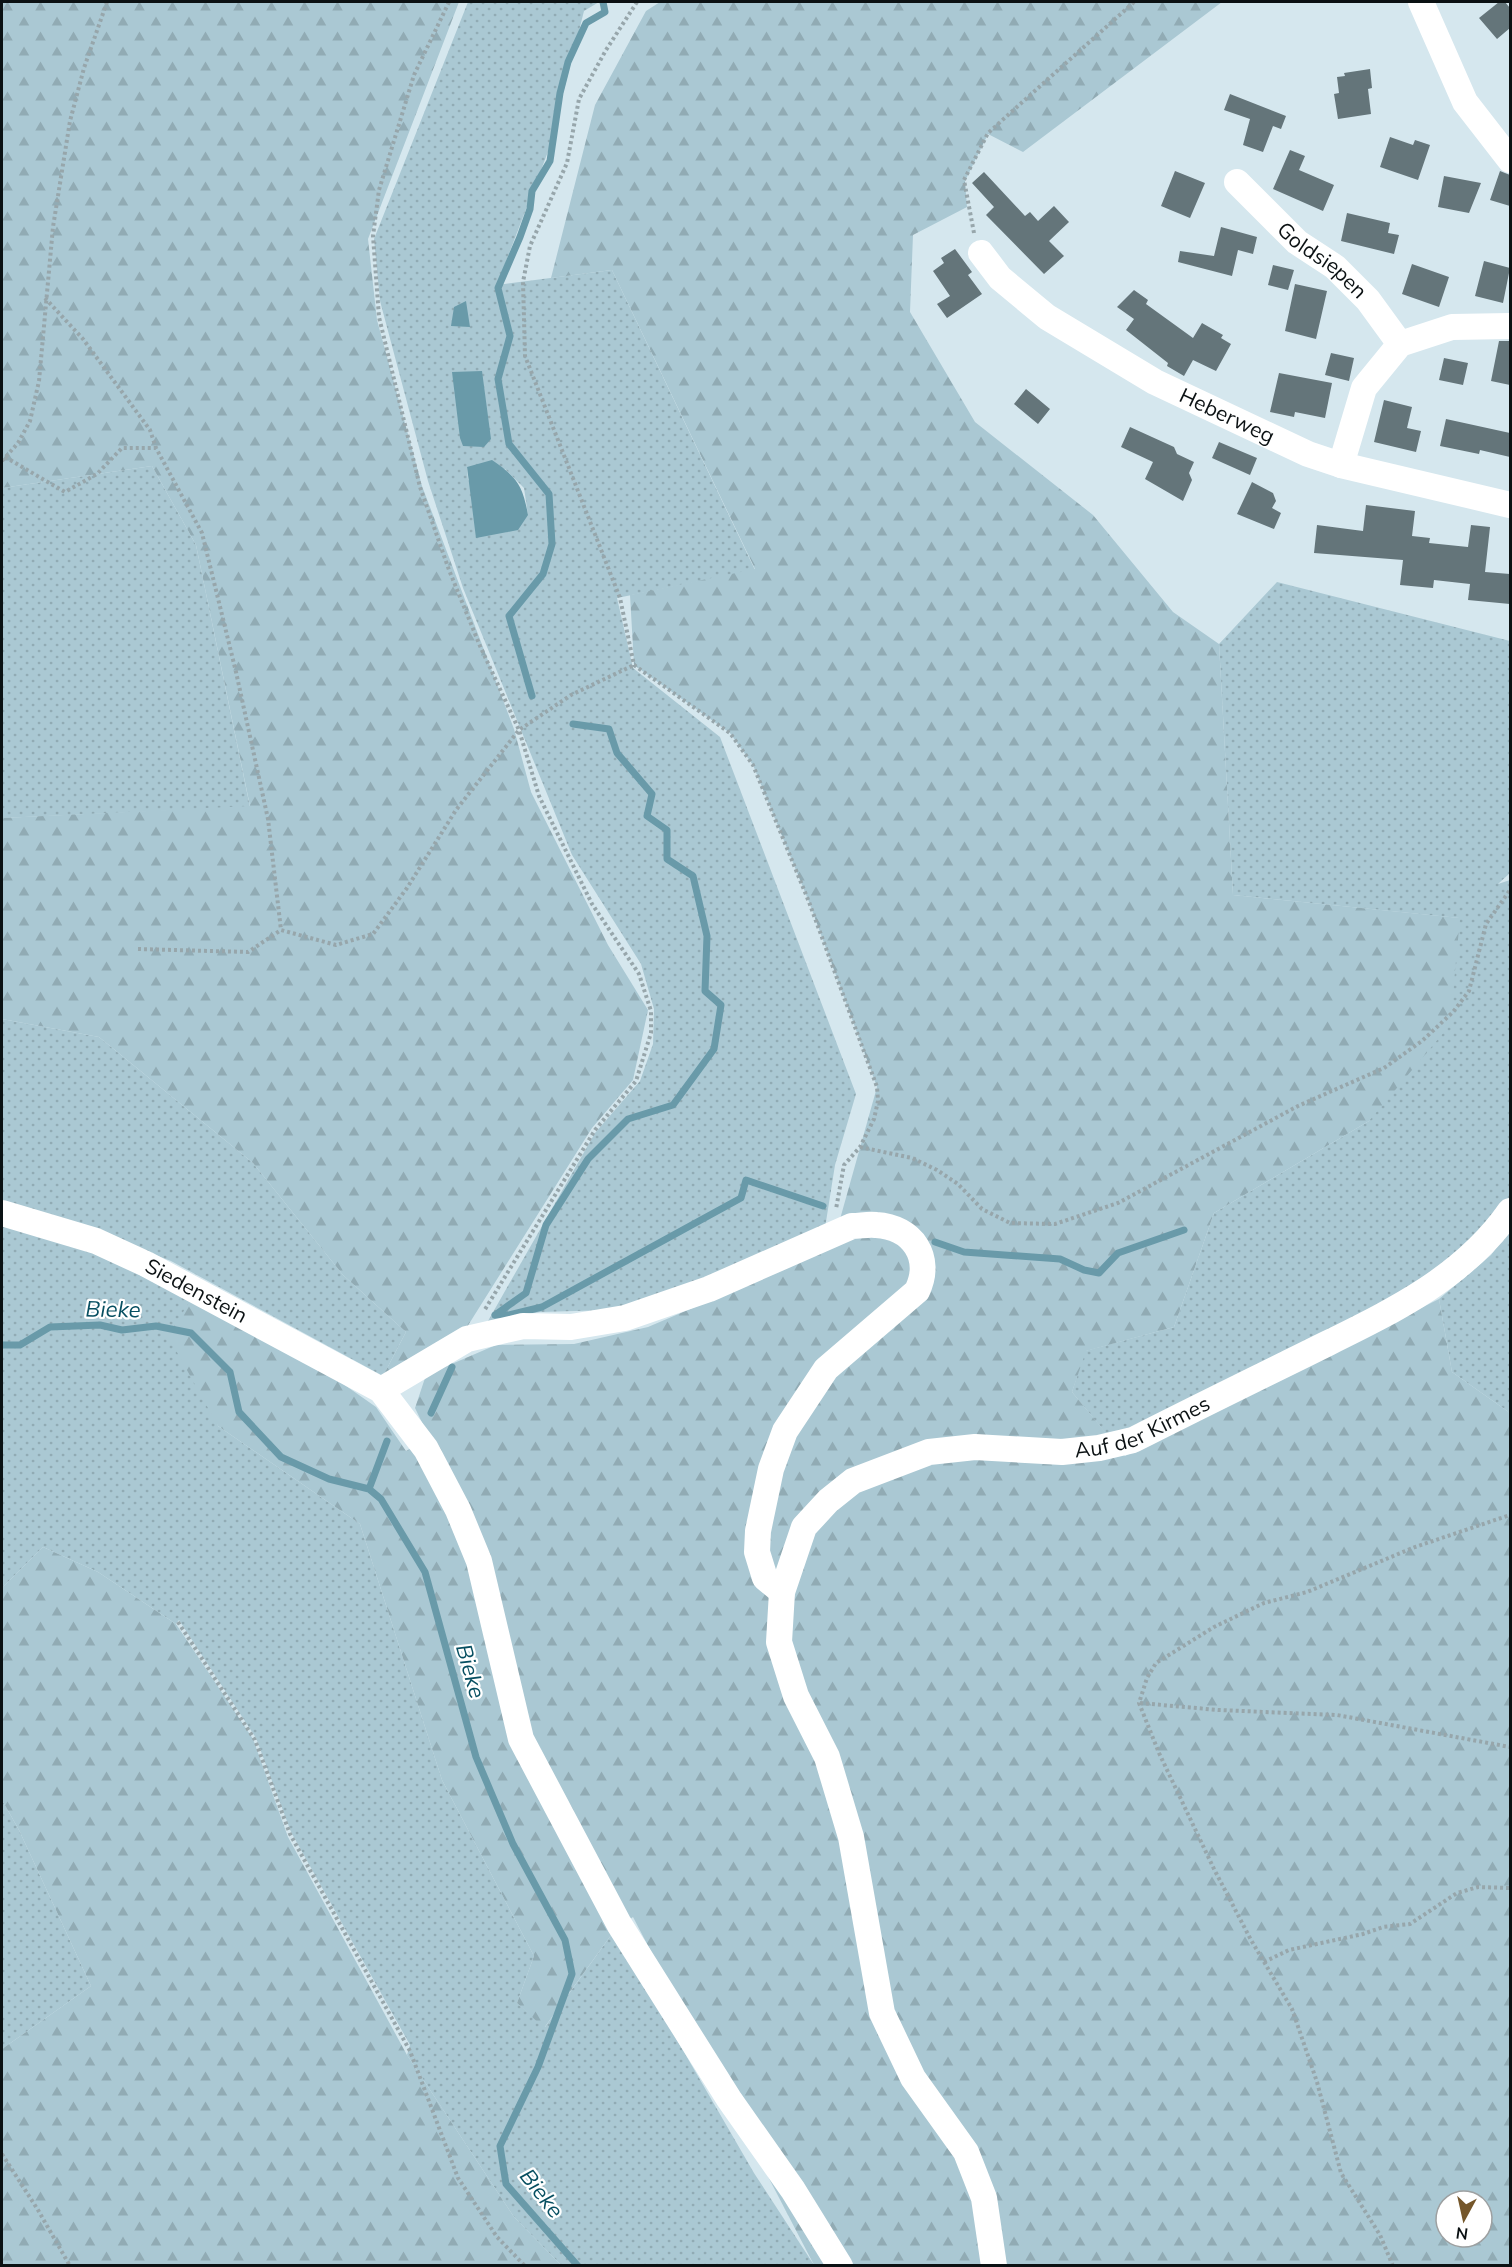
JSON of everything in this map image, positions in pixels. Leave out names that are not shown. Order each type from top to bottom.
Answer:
[{"type":"street","points":[[1421,2],[1465,102],[1510,160]]},
{"type":"street","name":"Goldsiepen","points":[[1237,182],[1297,242],[1335,267],[1368,300],[1400,344]]},
{"type":"street","name":"Heberweg","points":[[981,253],[1000,278],[1038,311],[1155,382],[1308,454],[1341,465],[1510,504]]},
{"type":"street","points":[[1341,465],[1364,388],[1400,344],[1452,327],[1510,326]]},
{"type":"street","name":"Auf der Kirmes","points":[[994,2265],[984,2198],[966,2151],[913,2078],[882,2013],[851,1837],[827,1756],[796,1696],[779,1642],[782,1592],[804,1527],[828,1501],[853,1481],[929,1452],[975,1447],[1062,1452],[1100,1448],[1133,1440],[1412,1301],[1467,1261],[1496,1233],[1510,1211]]},
{"type":"street","name":"Siedenstein","points":[[2,1214],[96,1241],[146,1264],[381,1390]]},
{"type":"street","points":[[782,1592],[765,1578],[757,1552],[758,1531],[771,1469],[785,1431],[826,1369],[917,1291],[925,1266],[922,1256],[915,1244],[890,1228],[877,1224],[852,1226],[709,1289],[625,1318],[571,1327],[523,1326],[467,1339],[381,1390],[426,1449],[458,1510],[474,1551],[521,1739],[619,1924],[729,2099],[793,2190],[840,2265]]},
{"type":"path","points":[[107,2],[84,68],[70,120],[53,227],[39,381],[30,421],[18,443],[3,459],[65,492],[97,474],[122,448],[156,448]]},
{"type":"path","points":[[449,2],[414,75],[379,190],[373,236],[379,317],[420,487],[475,635],[519,730],[539,796],[592,904],[639,974],[651,1011],[651,1033],[636,1081],[595,1130],[467,1339]]},
{"type":"path","points":[[637,2],[606,50],[579,99],[567,163],[530,246],[523,282],[525,356],[620,598],[634,665],[730,733],[753,765],[808,902],[877,1087],[878,1101],[874,1119],[860,1147],[844,1166],[830,1234]]},
{"type":"path","points":[[981,253],[968,207],[964,180],[988,134],[1134,2]]},
{"type":"path","points":[[45,298],[103,366],[150,430],[156,448],[202,533],[236,672],[268,819],[281,930]]},
{"type":"path","points":[[138,949],[248,952],[281,930],[336,945],[373,934],[407,888],[456,810],[519,730],[571,695],[634,665]]},
{"type":"path","points":[[860,1147],[912,1158],[937,1170],[958,1184],[982,1209],[1010,1223],[1055,1224],[1119,1203],[1298,1106],[1384,1068],[1422,1041],[1453,1012],[1469,991],[1486,924],[1510,890]]},
{"type":"path","points":[[1393,2265],[1380,2235],[1341,2173],[1317,2082],[1292,2008],[1264,1962],[1214,1869],[1159,1754],[1139,1703],[1147,1678],[1156,1663],[1214,1627],[1264,1603],[1307,1592],[1415,1546],[1510,1515]]},
{"type":"path","points":[[177,1622],[255,1740],[290,1834],[410,2051],[458,2178],[497,2237],[525,2265]]},
{"type":"path","points":[[1139,1703],[1218,1710],[1337,1715],[1510,1747]]},
{"type":"path","points":[[1264,1962],[1289,1950],[1363,1934],[1383,1927],[1410,1924],[1457,1893],[1478,1887],[1510,1888]]},
{"type":"path","points":[[2,2154],[70,2265]]},
{"type":"green space","points":[[2,2],[459,2],[368,239],[377,320],[422,486],[514,729],[531,792],[608,945],[648,1010],[633,1080],[592,1128],[462,1335],[383,1376],[406,1332],[343,1275],[253,1163],[99,1037],[2,1019],[2,818],[250,806],[196,545],[152,466],[2,488]]},
{"type":"green space","points":[[468,2],[599,2],[584,11],[549,149],[497,285],[612,270],[755,570],[617,598],[633,668],[720,737],[856,1094],[835,1165],[825,1228],[707,1281],[611,1310],[540,1312],[488,1321],[595,1133],[640,1081],[653,1044],[654,1009],[641,964],[572,855],[463,588],[428,481],[380,301],[374,239]],"holes":[[[467,467],[505,469],[524,488],[528,515],[468,480]]]},
{"type":"green space","points":[[660,2],[1222,2],[1023,152],[988,134],[965,181],[967,207],[913,235],[910,312],[975,422],[1093,515],[1173,612],[1219,644],[1233,895],[1460,918],[1450,1025],[1369,1121],[1214,1213],[1174,1327],[1086,1351],[1072,1392],[1125,1456],[1439,1299],[1452,1372],[1510,1413],[1510,2265],[814,2265],[633,1917],[614,1931],[544,2028],[517,2003],[534,1956],[442,1780],[360,1524],[218,1426],[168,1336],[190,1301],[339,1381],[376,1407],[406,1451],[429,1437],[415,1408],[426,1375],[496,1345],[574,1344],[648,1327],[749,1284],[835,1237],[877,1087],[809,902],[753,765],[730,733],[634,665],[630,595],[755,569],[612,270],[551,278],[595,105],[646,11]]},
{"type":"green space","points":[[152,466],[196,545],[250,807],[2,818],[2,488]]},
{"type":"green space","points":[[1277,582],[1510,641],[1510,873],[1498,884],[1510,880],[1510,1194],[1505,1211],[1422,1283],[1163,1415],[1108,1436],[1072,1392],[1085,1351],[1174,1327],[1214,1213],[1369,1121],[1459,918],[1233,895],[1219,644]]},
{"type":"green space","points":[[2,1019],[99,1037],[253,1163],[343,1275],[406,1332],[383,1376],[171,1261],[97,1233],[2,1204]]},
{"type":"green space","points":[[2,1221],[88,1248],[190,1301],[218,1426],[360,1524],[442,1780],[534,1956],[517,2003],[545,2027],[614,1931],[754,2173],[814,2265],[561,2265],[514,2217],[407,2055],[410,2045],[291,1832],[256,1738],[179,1620],[176,1624],[98,1572],[43,1547],[2,1588]]},
{"type":"green space","points":[[1510,1229],[1510,1413],[1452,1372],[1439,1299],[1491,1255]]},
{"type":"green space","points":[[43,1547],[98,1572],[176,1624],[253,1739],[288,1837],[407,2055],[514,2217],[561,2265],[2,2265],[2,2049],[91,1986],[19,1830],[2,1800],[2,1588]]},
{"type":"green space","points":[[2,1800],[19,1830],[91,1986],[2,2049]]},
{"type":"shaded area","points":[[466,301],[470,327],[451,326],[454,307]]},
{"type":"shaded area","points":[[482,371],[491,439],[484,447],[463,446],[452,372]]},
{"type":"shaded area","points":[[492,460],[518,483],[528,515],[518,530],[476,538],[467,467]]},
{"type":"building","points":[[1499,2],[1505,2],[1510,8],[1510,28],[1497,39],[1479,18]]},
{"type":"building","points":[[1370,69],[1372,88],[1368,89],[1371,114],[1338,119],[1334,94],[1339,93],[1337,77],[1345,76],[1344,73]]},
{"type":"building","points":[[1230,94],[1286,116],[1281,129],[1273,126],[1263,152],[1243,145],[1250,119],[1224,110]]},
{"type":"building","points":[[1390,137],[1413,145],[1415,140],[1430,145],[1418,180],[1380,167]]},
{"type":"building","points":[[1290,150],[1305,156],[1299,170],[1334,185],[1323,211],[1273,189]]},
{"type":"building","points":[[1175,171],[1205,183],[1190,218],[1161,206]]},
{"type":"building","points":[[1500,171],[1510,175],[1510,206],[1490,200]]},
{"type":"building","points":[[984,172],[1025,216],[1030,212],[1038,221],[1054,206],[1069,222],[1049,241],[1064,256],[1044,274],[986,215],[994,207],[972,183]]},
{"type":"building","points":[[1444,176],[1481,183],[1469,213],[1438,207]]},
{"type":"building","points":[[1347,213],[1390,223],[1388,233],[1399,235],[1394,254],[1341,241]]},
{"type":"building","points":[[1221,227],[1257,237],[1253,254],[1238,250],[1232,276],[1178,262],[1180,251],[1214,256]]},
{"type":"building","points":[[955,249],[972,272],[968,275],[982,294],[947,318],[937,304],[950,296],[933,271],[944,263],[941,258]]},
{"type":"building","points":[[1484,261],[1510,268],[1503,303],[1475,296]]},
{"type":"building","points":[[1412,264],[1449,277],[1439,307],[1402,294]]},
{"type":"building","points":[[1273,265],[1294,270],[1288,290],[1268,285]]},
{"type":"building","points":[[1295,284],[1327,291],[1316,339],[1285,331]]},
{"type":"building","points":[[1134,290],[1148,300],[1146,304],[1193,338],[1202,323],[1223,335],[1221,338],[1231,344],[1216,371],[1193,360],[1184,376],[1167,366],[1168,363],[1126,330],[1134,319],[1117,307]]},
{"type":"building","points":[[1499,341],[1510,341],[1510,385],[1491,381]]},
{"type":"building","points":[[1331,353],[1354,358],[1349,381],[1325,375]]},
{"type":"building","points":[[1444,358],[1468,363],[1463,385],[1439,380]]},
{"type":"building","points":[[1279,373],[1332,383],[1325,418],[1295,412],[1294,417],[1270,412]]},
{"type":"building","points":[[1026,389],[1050,409],[1038,424],[1014,404]]},
{"type":"building","points":[[1384,400],[1412,407],[1407,428],[1421,431],[1416,452],[1374,442]]},
{"type":"building","points":[[1446,419],[1510,433],[1510,457],[1480,450],[1479,454],[1440,446]]},
{"type":"building","points":[[1130,427],[1174,447],[1177,454],[1194,462],[1189,473],[1192,480],[1183,501],[1145,479],[1153,462],[1121,447]]},
{"type":"building","points":[[1219,442],[1257,458],[1250,475],[1212,458]]},
{"type":"building","points":[[1252,482],[1273,493],[1276,501],[1272,508],[1281,513],[1274,529],[1237,514]]},
{"type":"building","points":[[1366,505],[1415,511],[1412,536],[1430,538],[1429,543],[1468,547],[1471,525],[1490,527],[1485,572],[1510,574],[1510,604],[1468,600],[1470,584],[1434,580],[1433,588],[1400,585],[1403,560],[1314,553],[1317,525],[1363,531]]},
{"type":"waterway","points":[[532,696],[509,616],[543,574],[552,544],[549,494],[509,444],[498,379],[510,336],[498,288],[530,209],[532,191],[550,161],[560,93],[568,62],[586,23],[605,12],[603,2]]},
{"type":"waterway","points":[[495,1315],[526,1293],[546,1225],[588,1159],[628,1119],[673,1105],[714,1049],[721,1005],[705,991],[707,936],[693,876],[667,859],[667,830],[647,816],[652,794],[617,753],[609,729],[573,724]]},
{"type":"waterway","points":[[495,1315],[509,1315],[542,1307],[741,1198],[746,1180],[823,1206]]},
{"type":"waterway","points":[[935,1242],[964,1252],[1060,1259],[1084,1270],[1099,1273],[1118,1253],[1184,1230]]},
{"type":"waterway","name":"Bieke","points":[[2,1345],[20,1345],[50,1327],[100,1325],[122,1330],[156,1326],[191,1333],[230,1372],[239,1412],[281,1457],[329,1479],[369,1489],[381,1499],[425,1572],[476,1757],[513,1844],[565,1940],[572,1974],[538,2067],[500,2146],[506,2184],[578,2266]]},
{"type":"waterway","points":[[431,1413],[452,1367]]},
{"type":"waterway","points":[[369,1489],[387,1441]]}]
